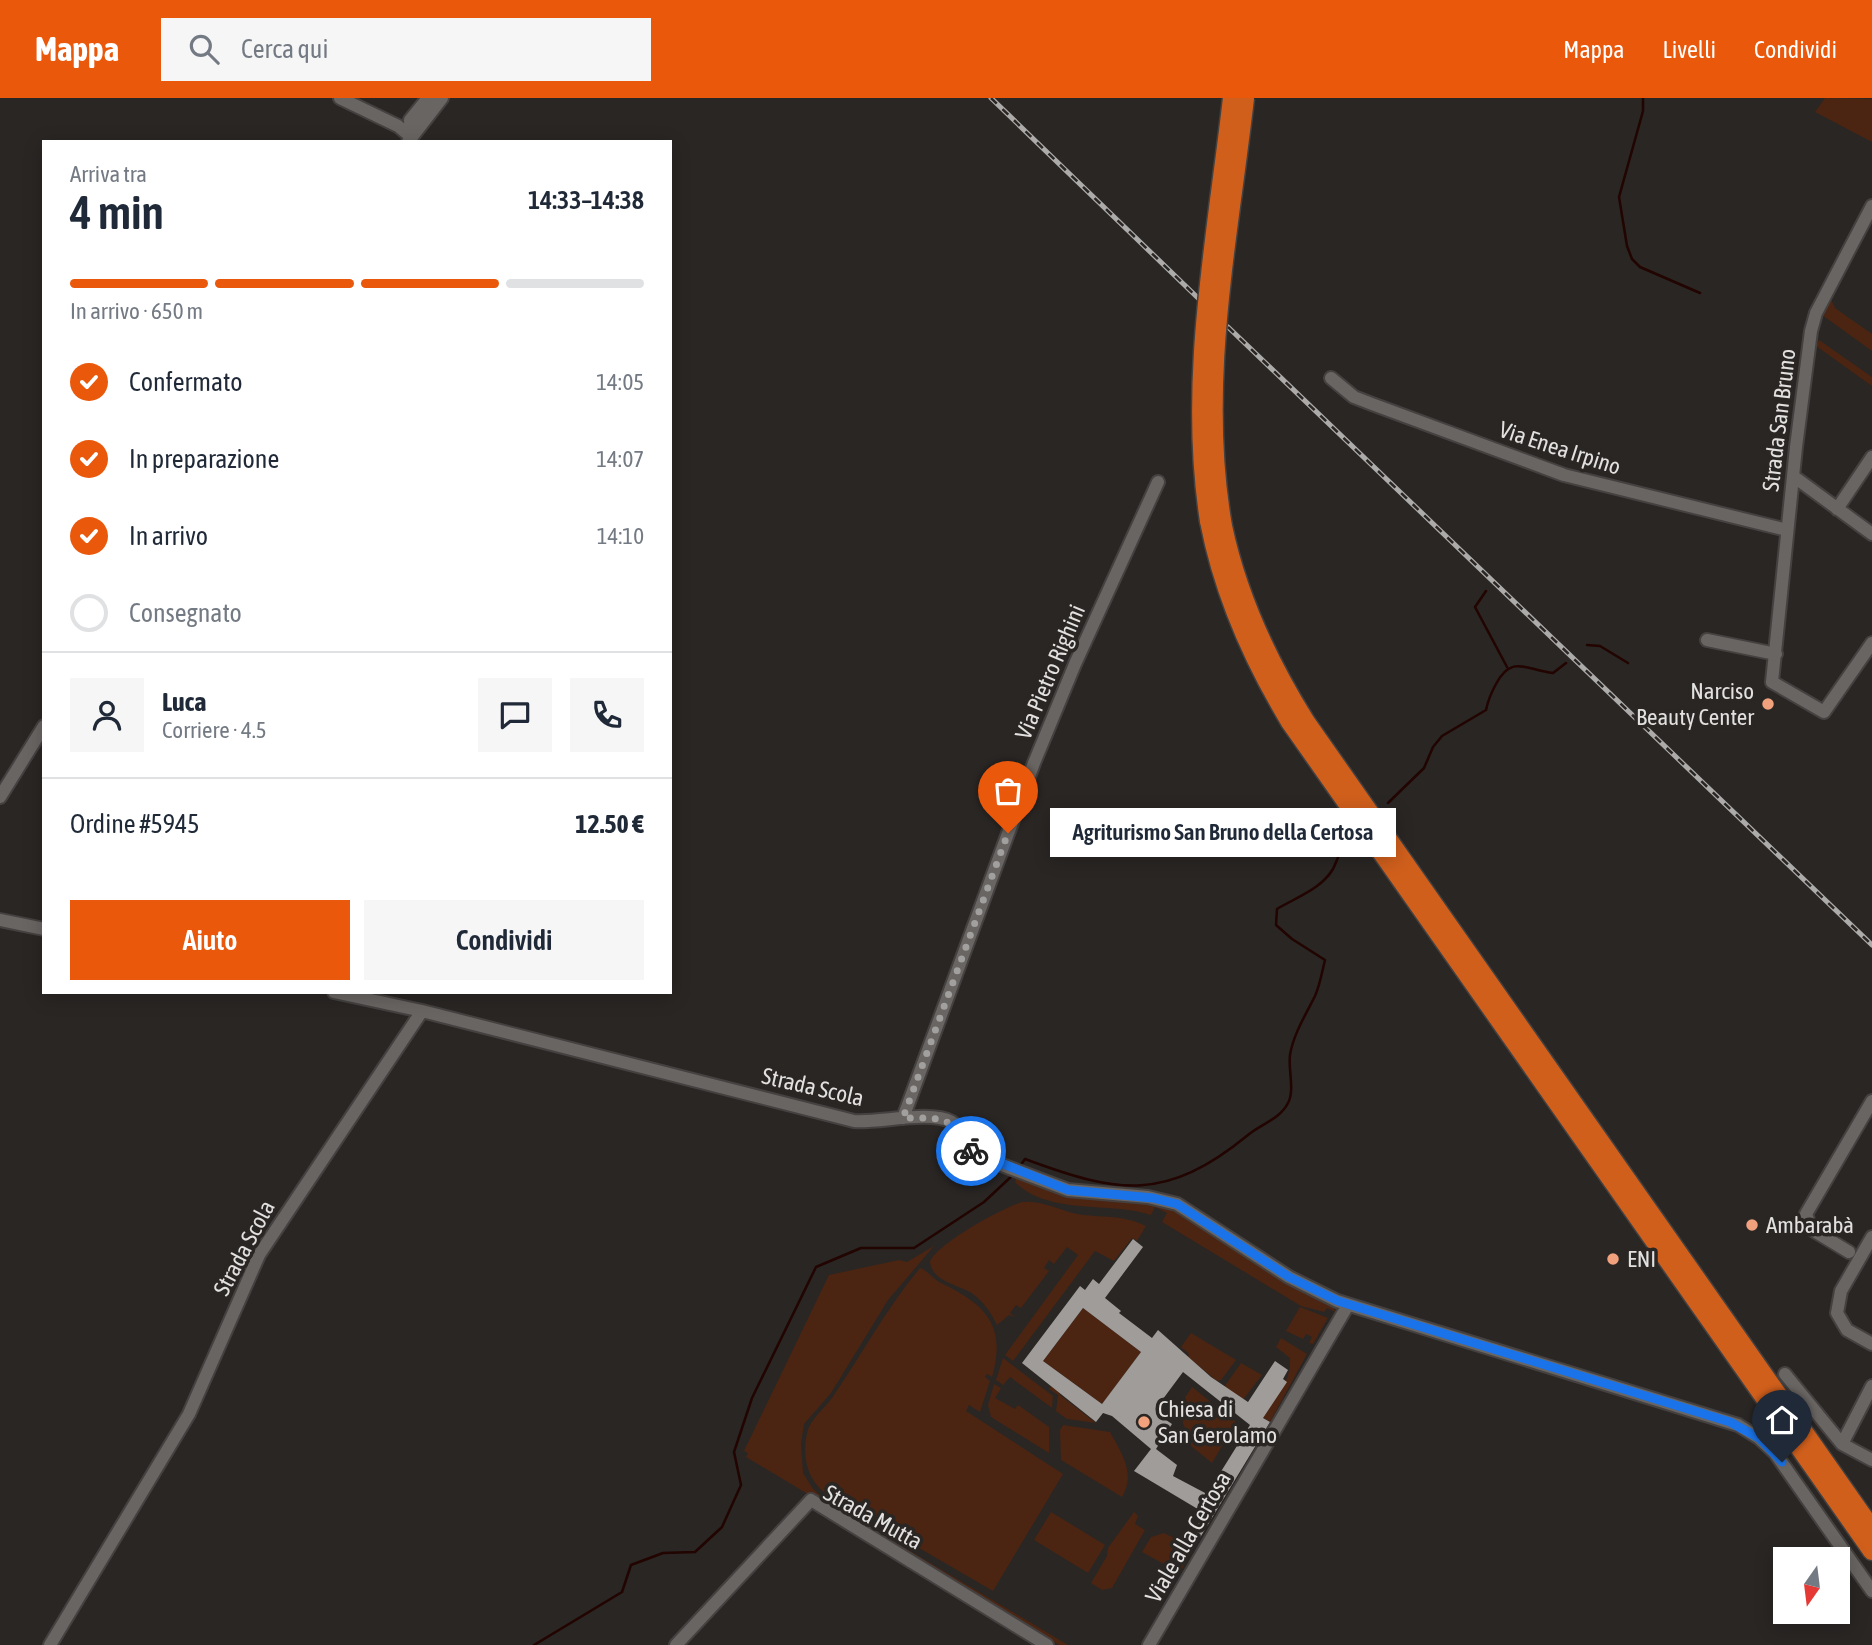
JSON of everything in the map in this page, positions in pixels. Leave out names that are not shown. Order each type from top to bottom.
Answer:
[{"type":"highway","points":[[1232,98],[1200,389],[1201,455],[1238,620],[1261,671],[1290,722],[1872,1551]]},
{"type":"highway","points":[[1245,98],[1213,388],[1214,454],[1216,524],[1256,629],[1286,689],[1313,733],[1872,1529]]},
{"type":"street","points":[[340,98],[398,126],[410,140]]},
{"type":"street","points":[[410,140],[410,120],[428,98]]},
{"type":"street","points":[[410,140],[442,98]]},
{"type":"street","name":"Strada San Bruno","points":[[1872,206],[1816,313],[1793,477],[1772,682],[1824,712],[1872,643]]},
{"type":"street","name":"Via Enea Irpino","points":[[1331,378],[1354,397],[1563,475],[1787,530]]},
{"type":"street","points":[[1837,509],[1872,457]]},
{"type":"street","points":[[1793,477],[1872,534]]},
{"type":"street","name":"Via Pietro Righini","points":[[903,1118],[1034,763],[1075,664],[1158,482]]},
{"type":"street","points":[[1707,640],[1776,653]]},
{"type":"street","points":[[0,797],[42,729]]},
{"type":"street","points":[[0,920],[42,929]]},
{"type":"street","points":[[343,994],[422,1011]]},
{"type":"street","name":"Strada Scola","points":[[50,1645],[189,1414],[259,1255],[422,1011],[853,1121],[881,1122],[903,1118],[952,1122],[960,1129],[970,1150],[1019,1173],[1080,1193],[1148,1197],[1177,1204],[1289,1277],[1348,1305],[1721,1419],[1751,1432],[1782,1462],[1872,1591]]},
{"type":"street","points":[[1853,1270],[1849,1252],[1811,1229],[1806,1214],[1872,1101]]},
{"type":"street","points":[[1849,1252],[1869,1243]]},
{"type":"street","points":[[1869,1243],[1837,1301],[1837,1313],[1847,1330],[1872,1344]]},
{"type":"street","name":"Viale alla Certosa","points":[[1149,1645],[1348,1305]]},
{"type":"street","points":[[1785,1374],[1842,1444],[1872,1460]]},
{"type":"street","points":[[1842,1444],[1872,1386]]},
{"type":"street","name":"Strada Mutta","points":[[676,1645],[811,1500],[1047,1645]]},
{"type":"shaded area","points":[[1825,98],[1872,99],[1872,142],[1815,112]]},
{"type":"shaded area","points":[[1830,297],[1835,308],[1872,334],[1872,351],[1822,315]]},
{"type":"shaded area","points":[[1819,340],[1872,377],[1872,386],[1816,346]]},
{"type":"shaded area","points":[[1017,1176],[1171,1205],[1333,1305],[1335,1312],[1327,1308],[1324,1312],[1301,1306],[1162,1222],[1167,1213],[1155,1207],[1151,1215],[1062,1204],[1029,1193],[1015,1182]]},
{"type":"shaded area","points":[[1023,1202],[1043,1204],[1077,1214],[1128,1220],[1146,1226],[1137,1241],[1132,1238],[1114,1261],[1095,1251],[1013,1361],[1005,1355],[1078,1255],[1067,1247],[1054,1264],[1049,1260],[1044,1268],[1049,1271],[1021,1308],[1016,1305],[1010,1313],[1015,1317],[1009,1315],[997,1325],[977,1297],[941,1279],[932,1269],[930,1262],[944,1246],[957,1237],[987,1218]]},
{"type":"shaded area","points":[[934,1246],[888,1300],[831,1393],[804,1424],[801,1443],[803,1473],[813,1489],[828,1502],[1068,1645],[1059,1645],[746,1457],[748,1453],[744,1451],[829,1275],[899,1260],[907,1262]]},
{"type":"shaded area","points":[[920,1268],[970,1299],[989,1318],[994,1330],[996,1359],[992,1377],[987,1374],[985,1377],[990,1381],[980,1412],[969,1405],[966,1411],[1063,1474],[993,1591],[828,1495],[815,1483],[808,1468],[805,1451],[811,1423],[832,1398]]},
{"type":"shaded area","points":[[1300,1307],[1328,1318],[1313,1344],[1309,1343],[1312,1337],[1306,1334],[1303,1339],[1286,1331]]},
{"type":"shaded area","points":[[1083,1308],[1141,1352],[1102,1404],[1043,1361]]},
{"type":"shaded area","points":[[1191,1333],[1236,1360],[1221,1380],[1217,1381],[1188,1357],[1189,1354],[1181,1347]]},
{"type":"shaded area","points":[[1281,1338],[1307,1354],[1270,1422],[1258,1414],[1277,1395],[1288,1375],[1290,1358],[1276,1347]]},
{"type":"shaded area","points":[[1003,1358],[1053,1396],[1052,1408],[1010,1377],[1003,1385],[996,1380]]},
{"type":"shaded area","points":[[1241,1363],[1262,1375],[1242,1401],[1224,1387]]},
{"type":"shaded area","points":[[1055,1381],[1060,1395],[1096,1423],[1067,1419],[1056,1411],[1058,1395],[1049,1389]]},
{"type":"shaded area","points":[[994,1384],[1001,1388],[995,1398],[1015,1409],[1018,1405],[1049,1427],[1049,1453],[991,1417],[988,1405]]},
{"type":"shaded area","points":[[1192,1387],[1236,1422],[1212,1463],[1191,1446],[1178,1408]]},
{"type":"shaded area","points":[[1063,1425],[1110,1432],[1128,1472],[1122,1497],[1061,1460],[1060,1430]]},
{"type":"shaded area","points":[[1051,1512],[1105,1545],[1088,1573],[1034,1540]]},
{"type":"shaded area","points":[[1134,1512],[1138,1516],[1135,1524],[1145,1530],[1112,1588],[1102,1590],[1091,1583],[1107,1556],[1108,1548]]},
{"type":"shaded area","points":[[1164,1533],[1182,1542],[1178,1550],[1189,1556],[1180,1573],[1142,1552],[1151,1537]]},
{"type":"building","points":[[1133,1239],[1143,1247],[1105,1298],[1121,1311],[1119,1313],[1152,1338],[1158,1330],[1211,1377],[1248,1402],[1275,1361],[1288,1370],[1283,1379],[1287,1382],[1263,1418],[1270,1422],[1198,1541],[1194,1532],[1202,1517],[1196,1508],[1134,1471],[1151,1449],[1112,1416],[1103,1413],[1096,1422],[1022,1363],[1080,1286],[1085,1290],[1093,1279],[1099,1284]],"holes":[[[1083,1308],[1141,1352],[1102,1404],[1043,1361]],[[1183,1372],[1250,1425],[1207,1494],[1173,1476],[1177,1465],[1156,1449],[1172,1424],[1166,1420],[1169,1416],[1157,1407]]]},
{"type":"waterway","points":[[1643,98],[1643,111],[1619,197],[1627,246],[1632,259],[1640,267],[1700,293]]},
{"type":"waterway","points":[[1486,591],[1475,607],[1507,667]]},
{"type":"waterway","points":[[1587,645],[1600,646],[1628,663]]},
{"type":"waterway","points":[[1388,803],[1424,768],[1433,747],[1442,736],[1486,710],[1494,687],[1508,669],[1520,666],[1553,673],[1566,663]]},
{"type":"waterway","points":[[1020,1166],[1025,1159],[1058,1171],[1115,1184],[1141,1185],[1166,1181],[1192,1172],[1219,1157],[1285,1109],[1290,1098],[1292,1047],[1317,992],[1325,960],[1276,925],[1277,909],[1322,882],[1333,869],[1349,838]]},
{"type":"waterway","points":[[534,1645],[622,1592],[631,1565],[663,1553],[695,1552],[722,1527],[741,1485],[734,1452],[752,1398],[816,1267],[861,1248],[914,1248],[984,1202],[1014,1174]]},
{"type":"railway","points":[[991,98],[1199,299]]},
{"type":"railway","points":[[1228,327],[1872,945]]},
{"type":"way so far","points":[[971,1151],[960,1129],[952,1122],[903,1118],[1008,833]]},
{"type":"place","name":"Narciso Beauty Center","points":[[1768,704]]},
{"type":"place","name":"Agriturismo San Bruno della Certosa","points":[[1008,833]]},
{"type":"place","name":"Ambarabà","points":[[1752,1225]]},
{"type":"place","name":"ENI","points":[[1613,1259]]},
{"type":"place","name":"Chiesa di San Gerolamo","points":[[1144,1422]]},
{"type":"route","points":[[971,1151],[1004,1167],[1068,1190],[1087,1194],[1142,1196],[1177,1204],[1289,1277],[1320,1294],[1348,1305],[1730,1422],[1759,1438],[1782,1462]]}]
